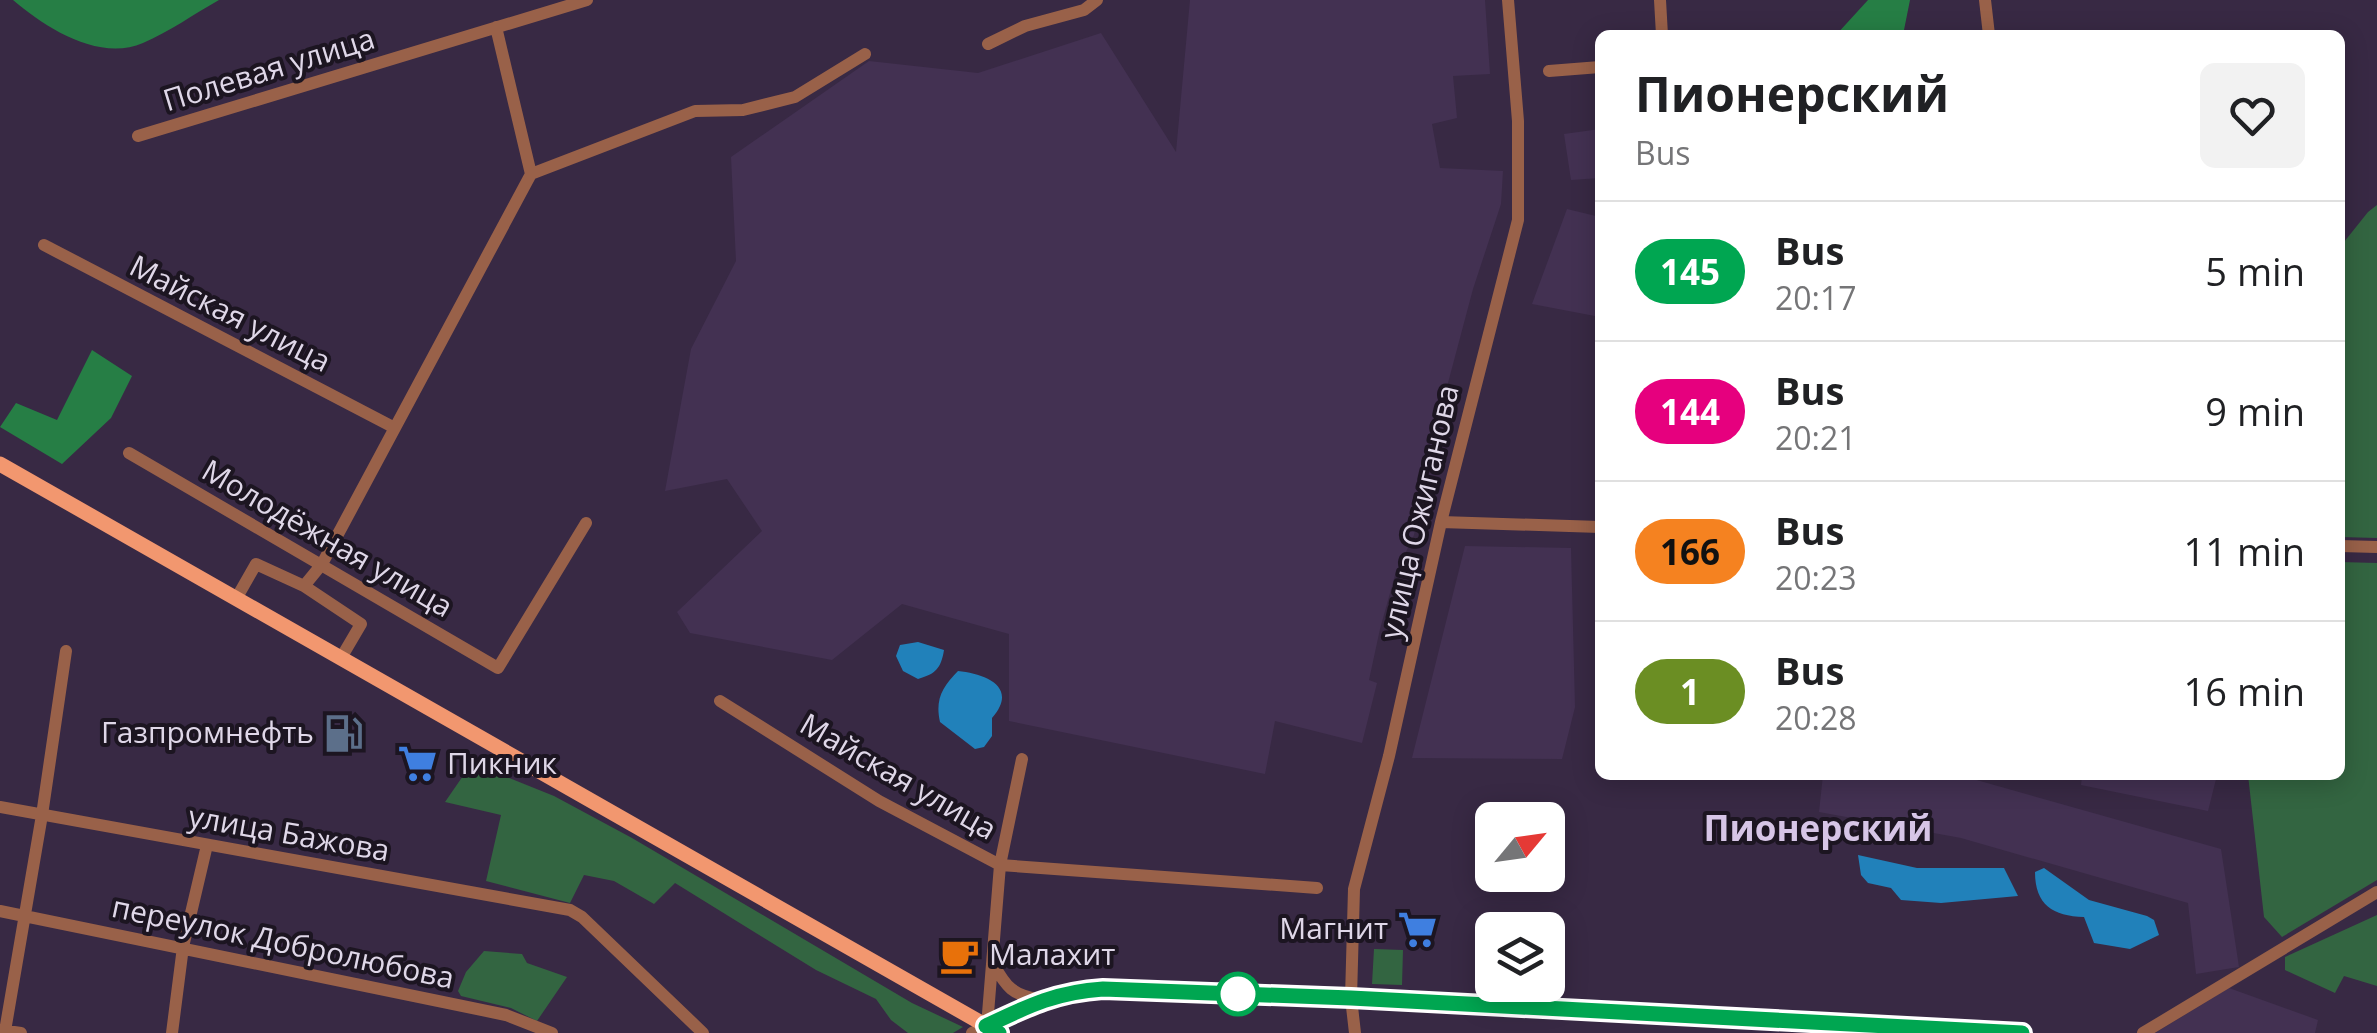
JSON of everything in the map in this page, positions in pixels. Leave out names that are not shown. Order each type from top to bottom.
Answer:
[{"type":"main road","points":[[0,464],[986,1031]]},
{"type":"street","name":"Полевая улица","points":[[138,136],[586,0]]},
{"type":"street","points":[[988,44],[1025,26],[1084,10],[1097,0]]},
{"type":"street","name":"улица Ожиганова","points":[[1355,1033],[1351,998],[1354,888],[1518,220],[1518,121],[1508,0]]},
{"type":"street","points":[[1660,0],[1662,30]]},
{"type":"street","points":[[1985,0],[1988,30]]},
{"type":"street","points":[[304,586],[322,564],[531,174],[496,27]]},
{"type":"street","points":[[531,174],[696,111],[743,110],[795,97],[865,54]]},
{"type":"street","points":[[1548,71],[1595,67]]},
{"type":"street","name":"Майская улица","points":[[44,246],[393,426]]},
{"type":"street","name":"Молодёжная улица","points":[[130,453],[498,668],[586,523]]},
{"type":"street","points":[[1441,522],[1595,526]]},
{"type":"street","points":[[2345,546],[2377,546]]},
{"type":"street","points":[[236,599],[256,564],[304,586],[361,624],[341,658]]},
{"type":"street","points":[[22,1033],[3,1030],[42,815],[66,651]]},
{"type":"street","name":"Майская улица","points":[[720,700],[878,801],[1000,865]]},
{"type":"street","points":[[986,1031],[1000,865],[1022,759]]},
{"type":"street","name":"улица Бажова","points":[[0,806],[570,910],[704,1033]]},
{"type":"street","points":[[172,1033],[182,947],[208,845]]},
{"type":"street","points":[[1000,865],[1317,888]]},
{"type":"street","points":[[2143,1033],[2377,892]]},
{"type":"street","name":"переулок Добролюбова","points":[[0,911],[506,1015],[552,1033]]},
{"type":"street","points":[[994,964],[1007,988],[1019,996],[1040,1000]]},
{"type":"street","points":[[986,1031],[1040,1000],[1071,991],[1103,989],[1351,998],[1815,1028],[2020,1033]]},
{"type":"shaded area","points":[[1190,0],[1485,0],[1490,74],[1453,76],[1457,118],[1432,124],[1440,168],[1503,171],[1501,204],[1473,289],[1432,443],[1414,535],[1395,575],[1380,629],[1369,680],[1377,683],[1362,743],[1275,721],[1265,774],[1009,721],[1009,634],[902,604],[832,660],[690,633],[677,612],[762,531],[727,479],[665,491],[691,349],[736,261],[731,157],[869,61],[978,73],[1101,33],[1176,152]]},
{"type":"shaded area","points":[[1595,130],[1595,178],[1571,180],[1564,134]]},
{"type":"shaded area","points":[[1567,209],[1595,216],[1595,316],[1532,304]]},
{"type":"shaded area","points":[[1465,546],[1571,548],[1575,707],[1562,759],[1412,758]]},
{"type":"shaded area","points":[[1822,780],[1977,780],[2221,849],[2239,967],[2196,974],[2188,903],[1961,838],[1819,812]]},
{"type":"shaded area","points":[[2082,780],[2216,780],[2208,811],[2081,785]]},
{"type":"shaded area","points":[[2229,988],[2318,1020],[2315,1033],[2155,1033]]},
{"type":"green space","points":[[13,0],[219,0],[143,43],[109,48],[57,31]]},
{"type":"green space","points":[[1868,0],[1910,0],[1904,30],[1841,30]]},
{"type":"green space","points":[[2377,205],[2377,538],[2345,537],[2345,241]]},
{"type":"green space","points":[[92,350],[132,376],[111,418],[62,464],[0,427],[16,403],[57,420]]},
{"type":"green space","points":[[2345,562],[2377,563],[2377,880],[2282,937],[2264,917],[2249,780],[2345,780]]},
{"type":"green space","points":[[465,773],[499,774],[554,796],[912,1003],[963,1027],[953,1033],[908,1033],[891,1020],[876,999],[816,970],[675,883],[654,904],[614,881],[584,875],[570,903],[486,881],[501,815],[445,802]]},
{"type":"green space","points":[[2377,915],[2377,986],[2344,976],[2335,993],[2285,970],[2285,957]]},
{"type":"green space","points":[[1374,949],[1403,950],[1402,985],[1372,984]]},
{"type":"green space","points":[[484,951],[522,954],[527,963],[567,977],[537,1021],[511,1008],[461,996],[458,991],[466,972]]},
{"type":"water","points":[[918,642],[944,650],[936,670],[918,679],[903,671],[896,656],[900,645]]},
{"type":"water","points":[[958,671],[988,679],[1000,690],[1002,698],[992,718],[992,736],[984,747],[975,749],[940,722],[941,694]]},
{"type":"water","points":[[1858,855],[1917,868],[2004,868],[2018,896],[1941,903],[1901,900],[1891,888],[1868,883],[1861,875]]},
{"type":"water","points":[[2044,868],[2089,900],[2154,920],[2159,935],[2130,949],[2094,943],[2084,917],[2055,911],[2042,900],[2035,872]]},
{"type":"bus line","name":"145","points":[[999,1033],[986,1026],[1040,1000],[1071,991],[1103,989],[2022,1033]]},
{"type":"place","name":"Газпромнефть","points":[[344,733]]},
{"type":"place","name":"Пикник","points":[[417,764]]},
{"type":"place","name":"Магнит","points":[[1418,929]]},
{"type":"place","name":"Малахит","points":[[959,955]]},
{"type":"district","name":"Пионерский","points":[[1818,829]]}]
